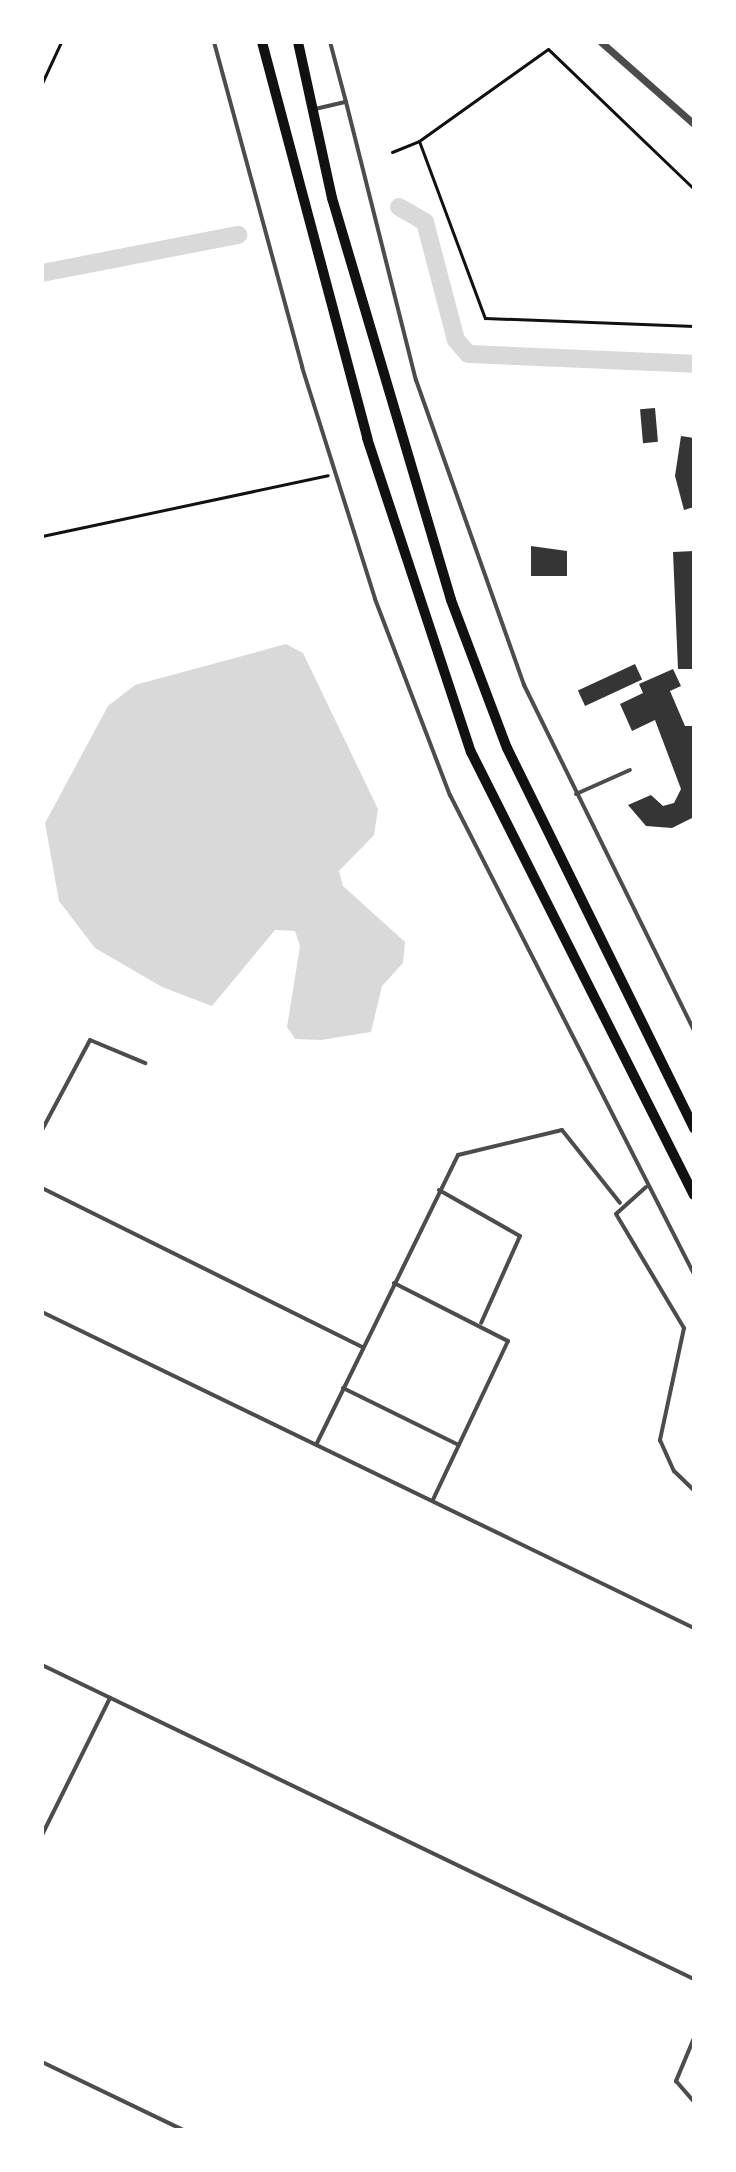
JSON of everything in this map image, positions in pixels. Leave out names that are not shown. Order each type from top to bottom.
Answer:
[{"type":"main road","points":[[262,42],[367,438],[471,752],[694,1195]]},
{"type":"main road","points":[[298,42],[312,109],[443,571],[501,734],[694,1128]]},
{"type":"street","points":[[601,42],[694,124]]},
{"type":"lane","points":[[214,42],[335,474],[450,795],[646,1187],[694,1274]]},
{"type":"lane","points":[[330,42],[416,380],[524,685],[694,1030]]},
{"type":"lane","points":[[312,109],[346,102]]},
{"type":"lane","points":[[576,794],[630,770]]},
{"type":"lane","points":[[42,1130],[90,1040],[145,1063]]},
{"type":"lane","points":[[317,1443],[439,1190],[465,1151],[554,1129],[579,1145],[620,1203]]},
{"type":"lane","points":[[646,1187],[620,1203],[616,1214],[684,1328],[660,1440],[674,1471],[694,1490]]},
{"type":"lane","points":[[42,1188],[363,1347]]},
{"type":"lane","points":[[439,1190],[520,1236],[481,1324]]},
{"type":"lane","points":[[394,1283],[504,1334],[508,1351],[433,1500]]},
{"type":"lane","points":[[42,1312],[694,1628]]},
{"type":"lane","points":[[343,1388],[460,1446]]},
{"type":"lane","points":[[42,1665],[694,1979]]},
{"type":"lane","points":[[42,1835],[110,1698]]},
{"type":"lane","points":[[694,2038],[676,2081],[694,2102]]},
{"type":"lane","points":[[42,2062],[183,2130]]},
{"type":"path","points":[[42,83],[61,42]]},
{"type":"path","points":[[392,152],[419,141],[548,49],[694,189]]},
{"type":"path","points":[[419,141],[485,318],[694,326]]},
{"type":"path","points":[[42,536],[335,474]]},
{"type":"shaded area","points":[[286,644],[303,653],[378,809],[374,835],[339,871],[343,886],[405,942],[403,963],[382,986],[371,1032],[321,1040],[295,1039],[287,1027],[300,946],[295,931],[275,930],[212,1006],[162,987],[95,948],[59,901],[45,823],[108,706],[135,685]]},
{"type":"building","points":[[655,408],[658,442],[643,443],[640,409]]},
{"type":"building","points":[[681,436],[694,438],[694,507],[684,510],[675,476]]},
{"type":"building","points":[[531,546],[567,551],[567,576],[531,576]]},
{"type":"building","points":[[694,551],[694,669],[678,669],[673,552]]},
{"type":"building","points":[[635,664],[642,679],[585,706],[578,691]]},
{"type":"building","points":[[673,669],[681,686],[670,691],[685,726],[694,726],[694,817],[672,828],[646,826],[628,805],[651,795],[663,806],[674,803],[681,789],[655,720],[632,731],[620,704],[643,693],[639,684]]},
{"type":"waterway","points":[[399,207],[425,222],[456,340],[468,354],[694,364]]},
{"type":"waterway","points":[[42,273],[238,235]]}]
